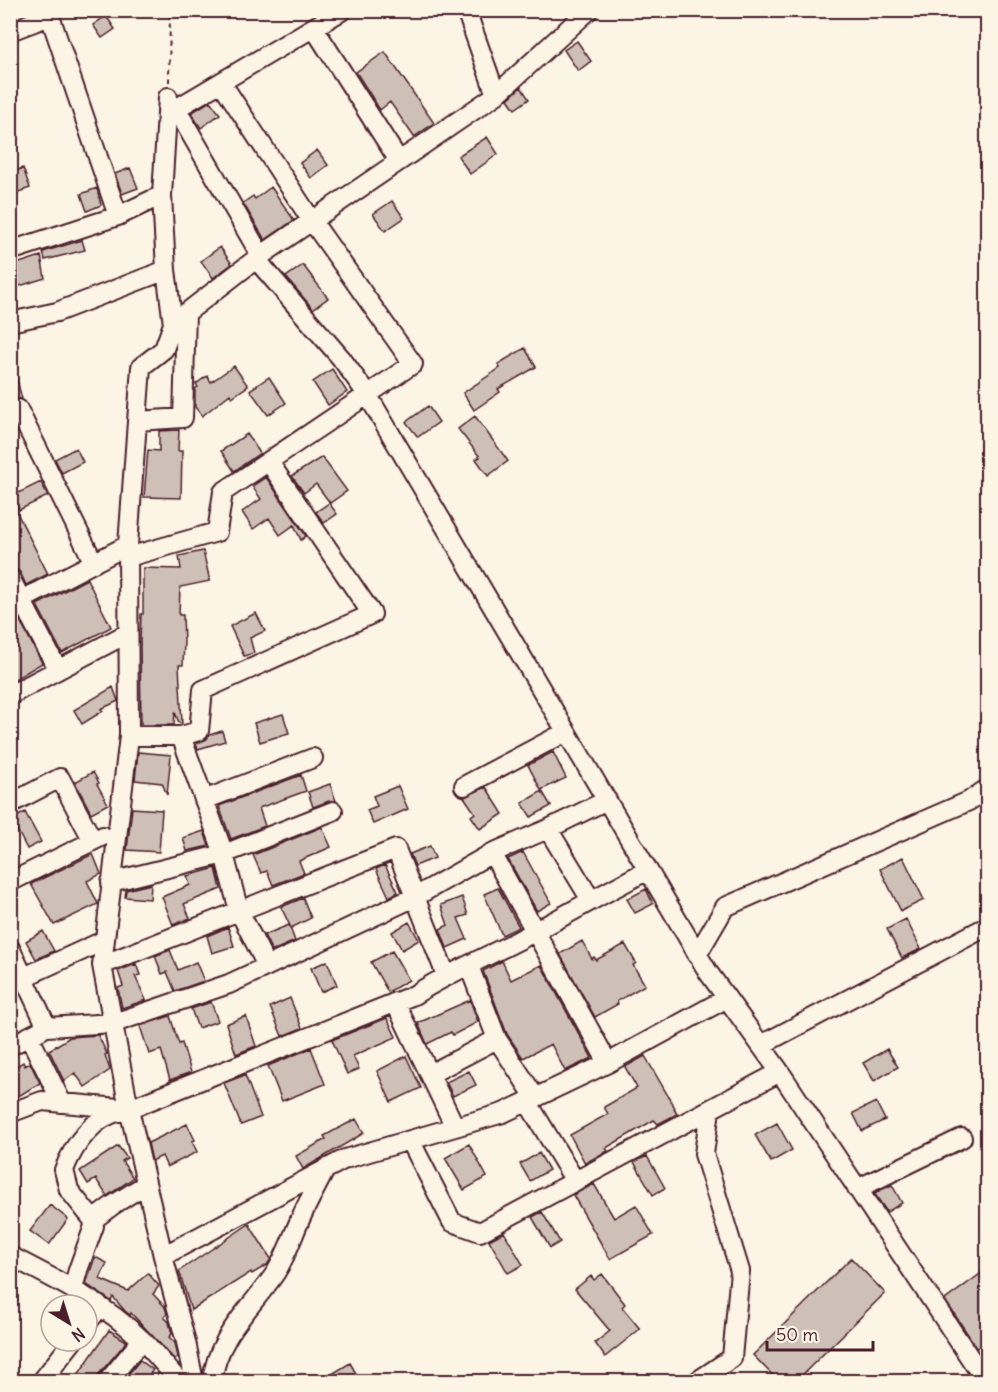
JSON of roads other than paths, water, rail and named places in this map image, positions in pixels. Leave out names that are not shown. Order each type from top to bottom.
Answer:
[{"type":"street","points":[[171,107],[221,82],[343,10]]},
{"type":"street","points":[[466,10],[496,95]]},
{"type":"street","points":[[194,1382],[129,1109],[102,965],[103,941],[129,736],[128,551],[141,367],[164,349],[179,318],[258,258],[496,95],[589,10]]},
{"type":"street","points":[[10,31],[51,16],[118,216]]},
{"type":"street","points":[[314,28],[399,161]]},
{"type":"street","points":[[16,603],[94,562],[128,551],[218,532],[223,492],[413,364],[312,221],[221,82]]},
{"type":"street","points":[[137,421],[183,418],[179,318],[166,270],[162,195],[171,107]]},
{"type":"street","points":[[171,107],[258,258],[341,358],[367,394],[698,955],[780,1072],[984,1381]]},
{"type":"street","points":[[10,251],[118,216],[162,195]]},
{"type":"street","points":[[10,322],[57,312],[166,270]]},
{"type":"street","points":[[10,412],[18,409],[94,562]]},
{"type":"street","points":[[129,736],[181,736],[199,731],[203,690],[372,614],[269,462]]},
{"type":"street","points":[[10,578],[16,603],[58,670]]},
{"type":"street","points":[[10,695],[128,633]]},
{"type":"street","points":[[464,786],[566,732]]},
{"type":"street","points":[[181,736],[224,854],[239,911],[267,966]]},
{"type":"street","points":[[204,800],[313,758]]},
{"type":"street","points":[[10,804],[60,778],[93,841]]},
{"type":"street","points":[[698,955],[725,908],[969,801],[987,788]]},
{"type":"street","points":[[10,1046],[47,1026],[114,1023],[229,984],[415,897],[492,853],[607,800]]},
{"type":"street","points":[[111,882],[224,854],[333,812]]},
{"type":"street","points":[[10,882],[117,829]]},
{"type":"street","points":[[548,829],[591,900]]},
{"type":"street","points":[[102,965],[396,849],[446,975]]},
{"type":"street","points":[[492,853],[608,1063]]},
{"type":"street","points":[[73,1289],[94,1226],[93,1220],[69,1190],[64,1170],[82,1137],[108,1114],[129,1109],[414,995],[446,975],[469,966],[648,870]]},
{"type":"street","points":[[761,1045],[987,926]]},
{"type":"street","points":[[24,977],[103,941]]},
{"type":"street","points":[[10,948],[47,1026]]},
{"type":"street","points":[[469,966],[497,1039],[575,1181]]},
{"type":"street","points":[[163,1256],[345,1159],[503,1113],[608,1063],[727,998]]},
{"type":"street","points":[[395,1002],[455,1127]]},
{"type":"street","points":[[29,1036],[63,1103]]},
{"type":"street","points":[[430,1074],[497,1039]]},
{"type":"street","points":[[410,1140],[452,1222],[480,1232],[780,1072]]},
{"type":"street","points":[[10,1113],[42,1101],[129,1109]]},
{"type":"street","points":[[696,1382],[732,1358],[740,1271],[704,1154],[710,1110]]},
{"type":"street","points":[[857,1189],[962,1138]]},
{"type":"street","points":[[212,1382],[220,1350],[229,1332],[276,1272],[326,1168]]},
{"type":"street","points":[[93,1220],[113,1204],[146,1184]]},
{"type":"street","points":[[10,1256],[73,1289],[100,1307],[142,1340],[180,1382]]},
{"type":"street","points":[[107,1382],[142,1340]]},
{"type":"street","points":[[41,1382],[64,1353]]}]
